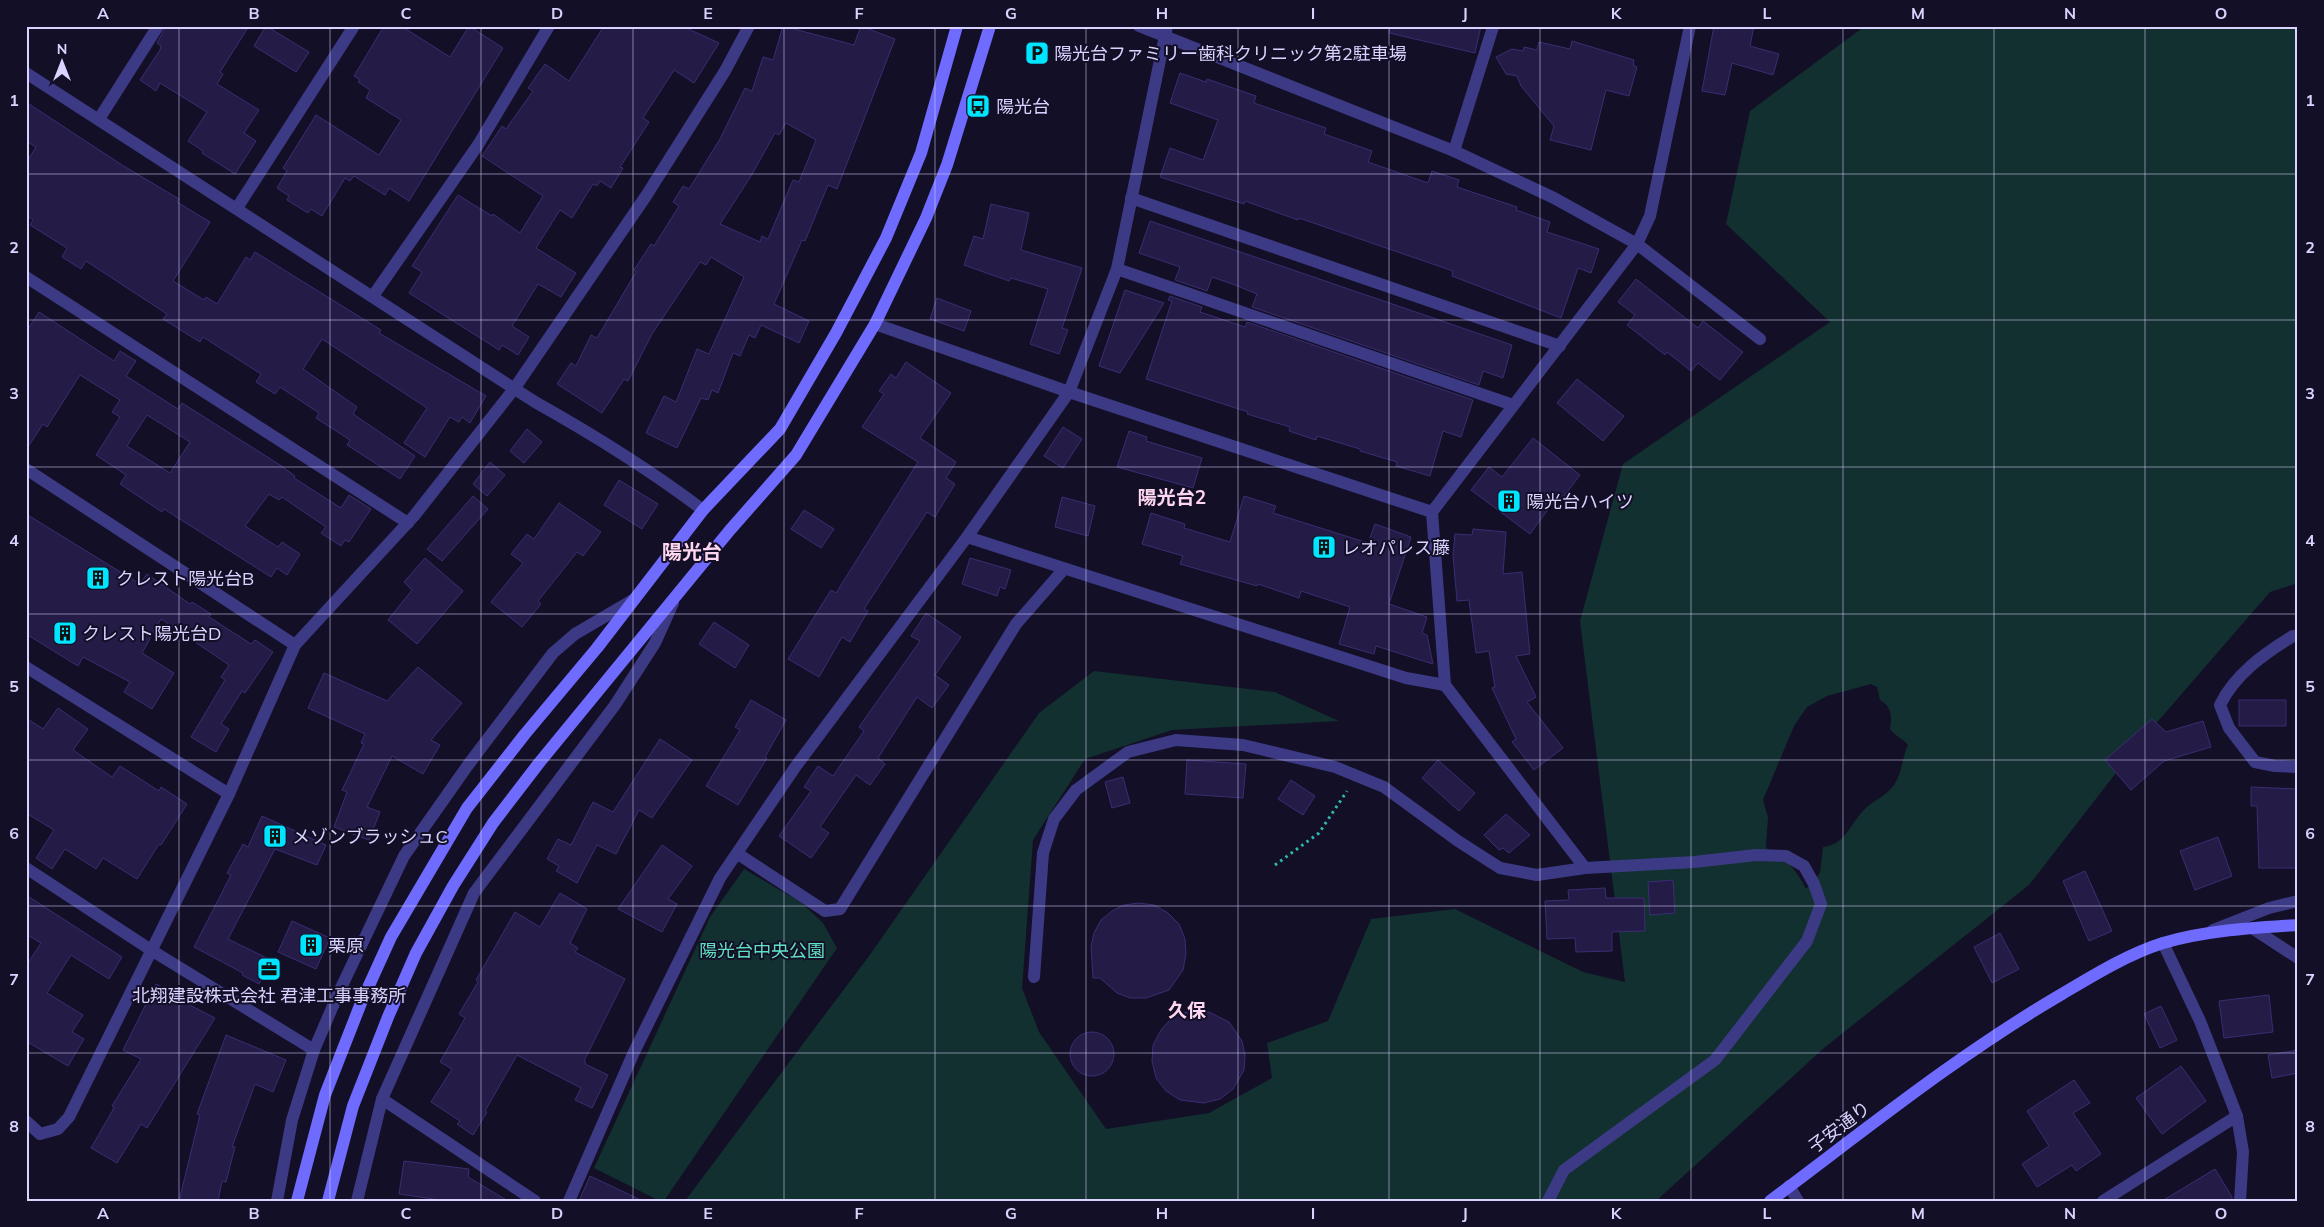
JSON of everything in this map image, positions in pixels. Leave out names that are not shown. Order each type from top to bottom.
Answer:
[{"type":"street","points":[[99,119],[158,26]]},
{"type":"street","points":[[237,208],[354,26]]},
{"type":"street","points":[[373,296],[478,145],[549,26]]},
{"type":"street","points":[[26,1121],[40,1134],[58,1129],[69,1117],[229,794],[295,645],[408,523],[514,389],[646,196],[725,71],[749,26]]},
{"type":"street","points":[[297,1201],[325,1096],[361,1004],[391,936],[467,808],[525,734],[597,648],[703,510],[780,429],[836,333],[886,238],[921,153],[957,26]]},
{"type":"street","points":[[328,1201],[353,1106],[388,1017],[416,953],[453,886],[494,823],[539,763],[622,661],[796,455],[875,324],[926,218],[947,165],[990,26]]},
{"type":"street","points":[[1140,26],[1166,31],[1454,151],[1554,198],[1637,244],[1760,339]]},
{"type":"street","points":[[1585,868],[1445,685],[1432,512],[1637,244],[1650,216],[1690,26]]},
{"type":"street","points":[[1454,151],[1493,27]]},
{"type":"street","points":[[569,1201],[634,1052],[720,878],[796,766],[967,537],[1069,392],[1117,269],[1166,31]]},
{"type":"street","points":[[26,73],[514,389],[601,440],[675,488],[703,510]]},
{"type":"street","points":[[1131,198],[1560,346]]},
{"type":"street","points":[[1117,269],[1513,405]]},
{"type":"street","points":[[26,277],[408,523]]},
{"type":"street","points":[[875,324],[1069,392],[1432,512]]},
{"type":"street","points":[[26,469],[295,645]]},
{"type":"street","points":[[967,537],[1406,678],[1445,685]]},
{"type":"street","points":[[738,854],[826,911],[840,909],[1016,624],[1064,569]]},
{"type":"street","points":[[357,1201],[382,1099],[474,893],[615,705],[655,643],[678,594]]},
{"type":"street","points":[[276,1201],[292,1120],[314,1050],[338,994],[404,856],[468,765],[553,653],[575,634],[635,599]]},
{"type":"street","points":[[2298,636],[2294,636],[2261,656],[2226,695],[2220,706],[2230,728],[2255,762],[2276,766],[2298,767]]},
{"type":"street","points":[[26,667],[229,794]]},
{"type":"street","points":[[1034,977],[1043,853],[1054,819],[1076,790],[1128,752],[1176,740],[1243,745],[1335,767],[1384,787],[1458,841],[1500,868],[1537,875],[1585,868],[1694,862],[1756,855],[1786,856],[1804,866],[1814,884],[1821,904],[1807,940],[1715,1060],[1564,1170],[1548,1201]]},
{"type":"street","points":[[26,868],[151,950],[314,1050]]},
{"type":"street","points":[[2201,934],[2269,908],[2298,901]]},
{"type":"street","name":"子安通り","points":[[1770,1201],[1930,1082],[2036,1009],[2104,969],[2163,943],[2201,934],[2298,924]]},
{"type":"street","points":[[2252,928],[2298,958]]},
{"type":"street","points":[[2163,943],[2200,1021],[2237,1116],[2242,1152],[2240,1201]]},
{"type":"street","points":[[382,1099],[536,1201]]},
{"type":"street","points":[[2103,1201],[2237,1116]]},
{"type":"street","points":[[1789,1186],[1798,1201]]},
{"type":"path","points":[[1275,865],[1319,833],[1357,776]]},
{"type":"green space","points":[[1865,26],[2298,26],[2298,583],[2270,592],[2140,742],[2029,885],[1824,1048],[1656,1201],[685,1201],[869,956],[1039,713],[1094,671],[1275,692],[1339,721],[1172,730],[1085,759],[1033,840],[1022,988],[1039,1032],[1106,1129],[1209,1113],[1272,1078],[1267,1043],[1328,1021],[1371,919],[1455,909],[1583,972],[1625,982],[1580,621],[1623,464],[1830,322],[1726,224],[1750,111]],"holes":[[[1871,684],[1877,687],[1880,700],[1887,706],[1890,712],[1890,729],[1908,745],[1899,776],[1891,789],[1861,813],[1843,837],[1837,842],[1823,847],[1820,873],[1806,889],[1789,863],[1766,847],[1768,817],[1763,800],[1794,726],[1807,707],[1827,696]]]},
{"type":"green space","name":"陽光台中央公園","points":[[744,869],[802,903],[823,923],[837,948],[664,1201],[660,1201],[594,1168],[710,917]]},
{"type":"building","points":[[166,26],[249,26],[220,72],[223,74],[217,84],[259,110],[244,133],[256,141],[235,174],[202,153],[203,151],[188,141],[207,112],[160,83],[156,91],[140,80],[160,50],[161,46],[157,43]]},
{"type":"building","points":[[266,26],[309,52],[296,72],[254,46]]},
{"type":"building","points":[[384,26],[401,26],[450,57],[469,26],[503,48],[409,201],[389,188],[385,195],[354,176],[350,181],[345,178],[322,216],[311,209],[308,213],[287,200],[289,196],[277,188],[287,171],[283,168],[316,115],[379,155],[401,120],[366,98],[370,90],[358,82],[360,80],[354,76]]},
{"type":"building","points":[[604,26],[682,26],[719,43],[694,83],[674,70],[643,118],[649,122],[620,167],[623,168],[611,188],[600,181],[597,186],[593,184],[572,218],[560,210],[536,248],[576,273],[561,297],[538,284],[512,326],[529,337],[518,355],[502,345],[499,350],[409,293],[422,272],[412,266],[458,195],[492,216],[493,214],[520,233],[543,196],[482,156],[502,126],[506,129],[533,91],[528,88],[545,64],[569,81]]},
{"type":"building","points":[[783,26],[854,45],[861,26],[895,39],[837,189],[828,185],[805,241],[802,240],[774,304],[809,321],[799,343],[761,325],[755,338],[749,335],[740,356],[733,353],[718,393],[712,390],[708,400],[701,398],[677,448],[646,433],[664,396],[676,402],[697,349],[709,354],[744,277],[711,257],[706,265],[700,262],[652,334],[628,381],[624,379],[602,413],[557,384],[571,363],[576,366],[591,335],[597,338],[636,272],[634,270],[651,244],[654,246],[679,206],[673,202],[683,186],[689,189],[720,139],[745,88],[752,91],[763,57],[773,60]],"holes":[[[786,123],[816,140],[799,182],[793,180],[768,239],[762,236],[760,242],[720,224],[751,176],[775,133],[779,135]]]},
{"type":"building","points":[[1390,26],[1481,26],[1475,53],[1389,33]]},
{"type":"building","points":[[1714,26],[1754,26],[1750,46],[1779,54],[1773,75],[1732,63],[1725,95],[1702,91]]},
{"type":"building","points":[[1572,41],[1634,60],[1633,65],[1637,67],[1629,96],[1606,90],[1591,150],[1550,140],[1554,126],[1521,86],[1517,76],[1506,74],[1496,57],[1512,49],[1523,51],[1524,47],[1537,50],[1539,42],[1570,49]]},
{"type":"building","points":[[1180,73],[1206,82],[1207,79],[1256,96],[1254,103],[1326,128],[1324,134],[1372,151],[1368,162],[1428,183],[1432,171],[1459,180],[1457,187],[1517,207],[1516,210],[1550,222],[1547,232],[1599,249],[1591,273],[1578,268],[1561,318],[1452,276],[1453,271],[1299,218],[1298,220],[1245,201],[1244,204],[1160,177],[1170,148],[1203,160],[1218,120],[1170,103]]},
{"type":"building","points":[[26,102],[122,165],[179,199],[177,202],[210,222],[173,281],[204,300],[206,297],[217,304],[246,257],[250,260],[255,252],[381,330],[379,333],[486,396],[470,423],[462,417],[459,422],[450,417],[425,457],[404,443],[427,408],[322,339],[303,369],[357,407],[353,414],[415,456],[400,479],[347,445],[350,440],[316,418],[319,413],[280,387],[275,394],[256,382],[261,374],[203,337],[200,342],[163,319],[167,314],[86,261],[81,269],[62,257],[67,248],[30,225],[33,220],[26,215],[26,163],[36,147],[26,141]]},
{"type":"building","points":[[991,204],[1029,213],[1021,250],[1082,268],[1062,328],[1068,330],[1059,354],[1030,344],[1048,289],[1011,278],[1009,281],[964,265],[974,236],[983,239]]},
{"type":"building","points":[[1150,221],[1512,345],[1503,378],[1483,371],[1479,385],[1252,307],[1257,294],[1212,277],[1207,291],[1175,280],[1180,267],[1139,253]]},
{"type":"building","points":[[1636,279],[1698,328],[1703,321],[1743,352],[1720,380],[1698,363],[1691,371],[1667,352],[1665,355],[1627,325],[1635,315],[1618,302]]},
{"type":"building","points":[[1125,290],[1164,303],[1120,373],[1099,366]]},
{"type":"building","points":[[1170,296],[1202,307],[1200,312],[1245,327],[1247,322],[1473,400],[1461,437],[1443,431],[1430,476],[1396,466],[1397,462],[1360,451],[1360,449],[1317,436],[1316,440],[1289,431],[1290,427],[1146,379],[1172,301],[1168,300]]},
{"type":"building","points":[[937,298],[971,311],[964,331],[930,319]]},
{"type":"building","points":[[39,312],[114,361],[120,351],[136,361],[126,376],[178,409],[182,403],[280,465],[295,476],[294,478],[341,508],[349,495],[371,509],[349,542],[345,540],[341,546],[321,533],[326,527],[282,497],[279,500],[269,494],[245,526],[278,547],[282,542],[300,554],[287,575],[277,568],[271,577],[164,509],[162,512],[120,484],[126,475],[96,455],[120,417],[112,412],[120,400],[80,375],[47,427],[43,424],[26,450],[26,332]],"holes":[[[147,415],[190,442],[170,473],[127,446]]]},
{"type":"building","points":[[906,362],[951,393],[920,438],[956,462],[946,478],[955,484],[935,517],[927,512],[864,609],[868,611],[850,642],[842,637],[819,677],[788,659],[831,590],[836,593],[918,462],[862,427],[884,394],[879,391],[891,374],[896,378]]},
{"type":"building","points":[[1577,379],[1624,416],[1603,441],[1557,403]]},
{"type":"building","points":[[1063,427],[1082,439],[1063,468],[1044,456]]},
{"type":"building","points":[[527,429],[542,442],[524,463],[510,451]]},
{"type":"building","points":[[1129,431],[1147,437],[1146,441],[1202,458],[1193,488],[1117,467]]},
{"type":"building","points":[[1533,438],[1580,475],[1562,499],[1558,496],[1530,534],[1471,490],[1489,467],[1502,477]]},
{"type":"building","points":[[490,462],[505,475],[487,496],[473,484]]},
{"type":"building","points":[[619,480],[658,504],[642,529],[604,505]]},
{"type":"building","points":[[473,496],[488,509],[442,561],[427,549]]},
{"type":"building","points":[[1244,496],[1276,506],[1273,513],[1368,543],[1375,524],[1411,537],[1389,604],[1427,617],[1422,633],[1427,635],[1433,664],[1376,646],[1374,654],[1339,644],[1350,607],[1301,591],[1299,598],[1258,584],[1257,586],[1180,564],[1183,556],[1142,544],[1151,513],[1185,524],[1184,528],[1230,542]]},
{"type":"building","points":[[1062,497],[1095,506],[1088,536],[1055,527]]},
{"type":"building","points":[[559,503],[601,532],[583,556],[577,552],[538,601],[541,604],[522,627],[491,602],[523,563],[511,554],[527,534],[534,539]]},
{"type":"building","points":[[804,510],[834,529],[821,548],[791,529]]},
{"type":"building","points":[[26,514],[140,584],[147,574],[190,604],[192,602],[211,614],[209,617],[251,644],[255,640],[273,652],[245,693],[242,691],[221,724],[229,729],[216,752],[191,737],[225,680],[221,677],[229,665],[161,619],[142,653],[174,673],[152,709],[124,692],[130,682],[83,657],[78,666],[26,634]]},
{"type":"building","points":[[1473,529],[1506,532],[1503,574],[1522,572],[1530,654],[1516,656],[1536,697],[1527,702],[1563,748],[1534,770],[1512,742],[1516,739],[1492,688],[1495,687],[1489,651],[1476,653],[1469,600],[1457,601],[1453,555],[1455,534],[1472,535]]},
{"type":"building","points":[[425,558],[463,591],[417,644],[388,620],[412,590],[404,582]]},
{"type":"building","points":[[970,558],[1011,570],[1005,589],[1000,587],[997,596],[962,584]]},
{"type":"building","points":[[926,613],[961,637],[935,675],[949,685],[932,708],[917,697],[878,758],[885,764],[870,785],[856,775],[820,827],[829,833],[811,858],[779,836],[811,791],[804,787],[818,766],[833,776],[864,731],[859,727],[920,641],[911,636]]},
{"type":"building","points":[[714,622],[749,645],[735,668],[699,644]]},
{"type":"building","points":[[418,667],[462,703],[431,740],[440,745],[423,774],[392,756],[367,807],[380,812],[369,840],[334,827],[347,792],[342,790],[364,744],[361,743],[365,734],[308,708],[324,673],[387,701]]},
{"type":"building","points":[[751,700],[786,720],[765,757],[767,758],[738,805],[706,786],[740,730],[735,727]]},
{"type":"building","points":[[2239,700],[2286,700],[2286,726],[2239,726]]},
{"type":"building","points":[[58,708],[88,729],[73,750],[112,777],[120,766],[159,791],[161,787],[187,804],[137,879],[103,858],[96,869],[65,849],[52,869],[36,858],[54,830],[26,813],[26,718],[43,729]]},
{"type":"building","points":[[2152,719],[2166,732],[2203,721],[2211,747],[2164,761],[2131,790],[2105,760]]},
{"type":"building","points":[[660,739],[692,760],[652,818],[639,810],[616,854],[597,845],[577,883],[556,871],[559,866],[547,859],[558,839],[571,845],[593,802],[613,812]]},
{"type":"building","points":[[1187,760],[1246,764],[1243,798],[1185,794]]},
{"type":"building","points":[[1438,760],[1475,793],[1459,811],[1422,778]]},
{"type":"building","points":[[1123,777],[1130,803],[1112,808],[1105,782]]},
{"type":"building","points":[[1291,780],[1315,796],[1303,815],[1278,799]]},
{"type":"building","points":[[2251,787],[2298,789],[2298,868],[2259,868],[2257,806],[2251,806]]},
{"type":"building","points":[[1506,814],[1530,835],[1509,853],[1503,848],[1499,850],[1484,835]]},
{"type":"building","points":[[262,816],[326,845],[317,865],[275,849],[228,939],[271,960],[259,984],[242,975],[243,973],[194,947],[231,875],[227,873],[243,844],[248,847]]},
{"type":"building","points":[[2218,837],[2232,876],[2195,890],[2180,851]]},
{"type":"building","points":[[662,845],[692,866],[668,899],[677,904],[662,932],[618,909]]},
{"type":"building","points":[[2085,871],[2112,931],[2089,941],[2063,881]]},
{"type":"building","points":[[1673,880],[1675,913],[1650,915],[1648,882]]},
{"type":"building","points":[[1605,888],[1606,898],[1644,898],[1645,931],[1612,932],[1612,951],[1576,952],[1575,938],[1547,939],[1545,901],[1569,900],[1568,890]]},
{"type":"building","points":[[560,893],[587,909],[570,943],[578,948],[575,952],[625,979],[584,1061],[586,1062],[585,1064],[608,1075],[592,1108],[575,1100],[581,1088],[517,1055],[473,1135],[457,1124],[460,1121],[431,1102],[452,1069],[440,1062],[465,1018],[459,1014],[478,982],[476,980],[515,912],[540,927]]},
{"type":"building","points":[[26,895],[122,957],[109,979],[71,955],[47,993],[83,1015],[72,1032],[84,1039],[68,1066],[26,1041],[26,966],[41,943],[26,934]]},
{"type":"building","points":[[1139,903],[1154,905],[1168,913],[1179,924],[1185,939],[1186,954],[1183,970],[1169,990],[1146,998],[1130,998],[1117,993],[1100,978],[1093,978],[1091,946],[1094,933],[1101,920],[1112,911],[1124,905]]},
{"type":"building","name":"栗原","points":[[292,921],[330,938],[316,969],[278,952]]},
{"type":"building","points":[[2000,933],[2019,969],[1992,983],[1974,947]]},
{"type":"building","points":[[156,984],[182,997],[180,1000],[215,1018],[147,1128],[141,1124],[117,1163],[91,1148],[114,1108],[112,1106],[141,1059],[123,1050]]},
{"type":"building","points":[[2269,995],[2273,1032],[2224,1038],[2219,1001]]},
{"type":"building","points":[[2161,1006],[2177,1040],[2160,1048],[2144,1014]]},
{"type":"building","points":[[1195,1011],[1209,1012],[1229,1022],[1242,1041],[1245,1055],[1244,1070],[1233,1089],[1220,1099],[1204,1103],[1180,1100],[1166,1091],[1156,1078],[1152,1061],[1153,1045],[1161,1030],[1175,1014]]},
{"type":"building","points":[[1088,1032],[1096,1032],[1108,1038],[1114,1054],[1108,1070],[1096,1076],[1088,1076],[1076,1070],[1070,1058],[1070,1050],[1076,1038]]},
{"type":"building","points":[[226,1035],[286,1060],[273,1092],[255,1084],[232,1147],[235,1147],[226,1182],[222,1181],[218,1201],[179,1201],[200,1115],[197,1114]]},
{"type":"building","points":[[2298,1050],[2298,1073],[2272,1078],[2268,1055]]},
{"type":"building","points":[[2181,1066],[2206,1101],[2162,1134],[2136,1098]]},
{"type":"building","points":[[2074,1080],[2090,1103],[2073,1113],[2101,1154],[2076,1171],[2072,1165],[2037,1187],[2022,1164],[2049,1146],[2027,1111]]},
{"type":"building","points":[[404,1161],[469,1169],[468,1177],[508,1201],[447,1201],[399,1194]]},
{"type":"building","points":[[2215,1169],[2232,1197],[2232,1201],[2162,1201]]},
{"type":"building","points":[[590,1176],[643,1201],[579,1201]]},
{"type":"place","name":"陽光台ファミリー歯科クリニック第2駐車場","points":[[1037,53]]},
{"type":"place","name":"陽光台","points":[[978,106]]},
{"type":"place","name":"陽光台ハイツ","points":[[1509,501]]},
{"type":"place","name":"レオパレス藤","points":[[1324,547]]},
{"type":"place","name":"クレスト陽光台B","points":[[98,578]]},
{"type":"place","name":"クレスト陽光台D","points":[[65,633]]},
{"type":"place","name":"メゾンブラッシュC","points":[[275,836]]},
{"type":"place","name":"栗原","points":[[311,945]]},
{"type":"place","name":"北翔建設株式会社 君津工事事務所","points":[[269,969]]},
{"type":"district","name":"陽光台2","points":[[1172,497]]},
{"type":"district","name":"陽光台","points":[[692,551]]},
{"type":"district","name":"久保","points":[[1187,1010]]}]
